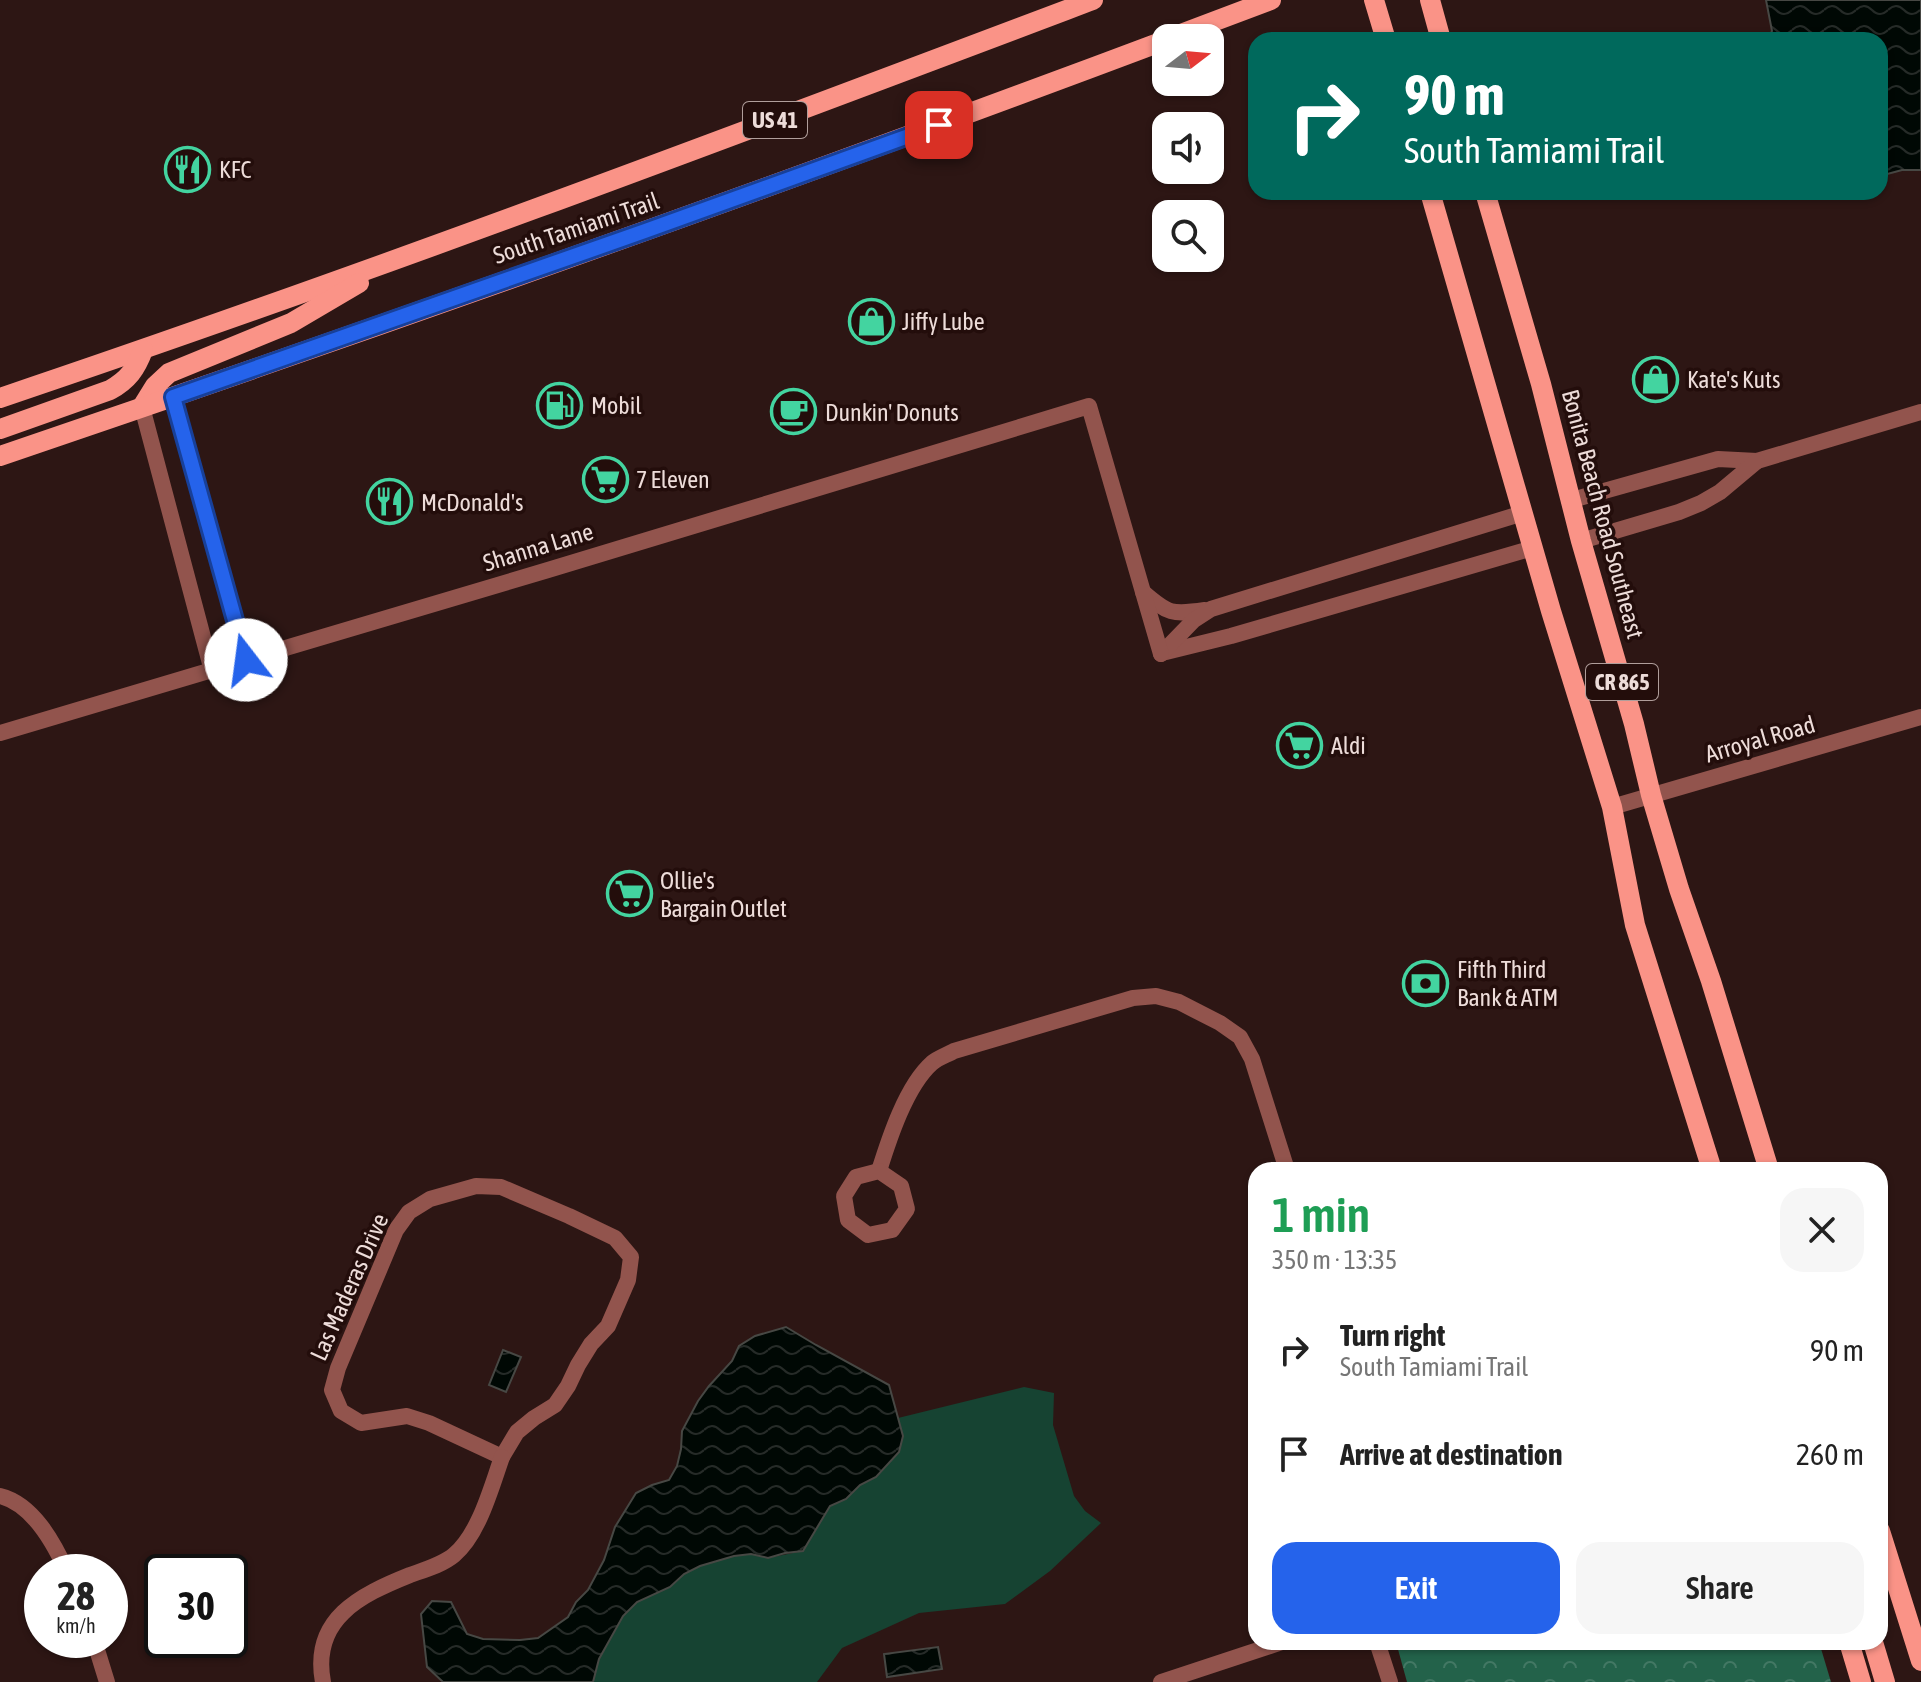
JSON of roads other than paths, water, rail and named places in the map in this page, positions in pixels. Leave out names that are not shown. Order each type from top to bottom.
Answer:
[{"type":"main road","name":"South Tamiami Trail","points":[[0,398],[397,260],[1093,0]]},
{"type":"main road","name":"South Tamiami Trail","points":[[1208,24],[1271,0]]},
{"type":"main road","points":[[1374,0],[1384,32]]},
{"type":"main road","points":[[1430,0],[1439,32]]},
{"type":"main road","name":"South Tamiami Trail","points":[[0,456],[719,205],[1152,45]]},
{"type":"main road","name":"CR 865","points":[[1432,200],[1612,807],[1635,925],[1709,1162]]},
{"type":"main road","name":"Bonita Beach Road Southeast","points":[[1487,200],[1634,724],[1651,795],[1767,1162]]},
{"type":"main road","points":[[142,407],[155,386],[169,373],[291,323],[397,260]]},
{"type":"main road","points":[[0,429],[110,390],[125,381],[137,366],[143,350]]},
{"type":"main road","points":[[1888,1556],[1921,1661]]},
{"type":"main road","points":[[1851,1650],[1861,1682]]},
{"type":"main road","points":[[1875,1650],[1885,1682]]},
{"type":"street","points":[[173,397],[246,660]]},
{"type":"street","name":"Shanna Lane","points":[[0,733],[1089,406],[1143,591]]},
{"type":"street","points":[[142,407],[212,671]]},
{"type":"street","points":[[1572,500],[1718,459],[1757,461],[1921,412]]},
{"type":"street","points":[[1581,541],[1701,503],[1720,492],[1757,461]]},
{"type":"street","points":[[1143,591],[1161,608],[1171,612],[1211,609],[1523,513]]},
{"type":"street","points":[[1161,654],[1533,548]]},
{"type":"street","points":[[1143,591],[1161,654]]},
{"type":"street","points":[[1161,654],[1194,620],[1211,609]]},
{"type":"street","name":"Arroyal Road","points":[[1612,807],[1921,717]]},
{"type":"street","points":[[879,1171],[894,1126],[917,1081],[933,1062],[954,1051],[1133,998],[1156,996],[1179,1002],[1240,1037],[1252,1059],[1284,1162]]},
{"type":"street","name":"Las Maderas Drive","points":[[323,1682],[322,1649],[331,1627],[345,1609],[366,1594],[453,1556],[469,1539],[502,1457],[517,1432],[555,1405],[591,1344],[608,1326],[628,1280],[631,1257],[615,1238],[501,1187],[476,1186],[430,1199],[409,1212],[396,1230],[338,1368],[332,1390],[341,1411],[361,1423],[407,1416],[502,1457]]},
{"type":"street","points":[[7,1499],[31,1513],[57,1554]]},
{"type":"street","points":[[1161,1682],[1258,1650]]},
{"type":"street","points":[[1380,1650],[1390,1682]]},
{"type":"street","points":[[100,1658],[107,1682]]},
{"type":"water","points":[[1766,0],[1921,0],[1921,170],[1888,174],[1888,32],[1772,31]]},
{"type":"water","points":[[786,1327],[889,1385],[903,1436],[899,1452],[876,1477],[860,1485],[846,1499],[830,1506],[803,1551],[768,1558],[751,1554],[734,1556],[700,1566],[684,1574],[670,1587],[637,1602],[623,1616],[599,1659],[593,1682],[443,1682],[427,1667],[421,1614],[432,1601],[451,1602],[467,1634],[483,1639],[538,1638],[568,1617],[576,1602],[588,1590],[604,1560],[615,1527],[636,1493],[669,1480],[677,1466],[682,1431],[698,1401],[732,1361],[739,1346],[755,1336]]},
{"type":"water","points":[[503,1350],[521,1357],[506,1392],[489,1385]]},
{"type":"water","points":[[938,1647],[942,1669],[887,1677],[884,1654]]},
{"type":"place","name":"KFC","points":[[188,169]]},
{"type":"place","name":"Jiffy Lube","points":[[871,321]]},
{"type":"place","name":"Kate's Kuts","points":[[1656,379]]},
{"type":"place","name":"Mobil","points":[[560,405]]},
{"type":"place","name":"Dunkin' Donuts","points":[[794,412]]},
{"type":"place","name":"7 Eleven","points":[[605,479]]},
{"type":"place","name":"McDonald's","points":[[390,502]]},
{"type":"place","name":"Aldi","points":[[1300,745]]},
{"type":"place","name":"Ollie's Bargain Outlet","points":[[629,894]]},
{"type":"place","name":"Fifth Third Bank & ATM","points":[[1426,983]]}]
